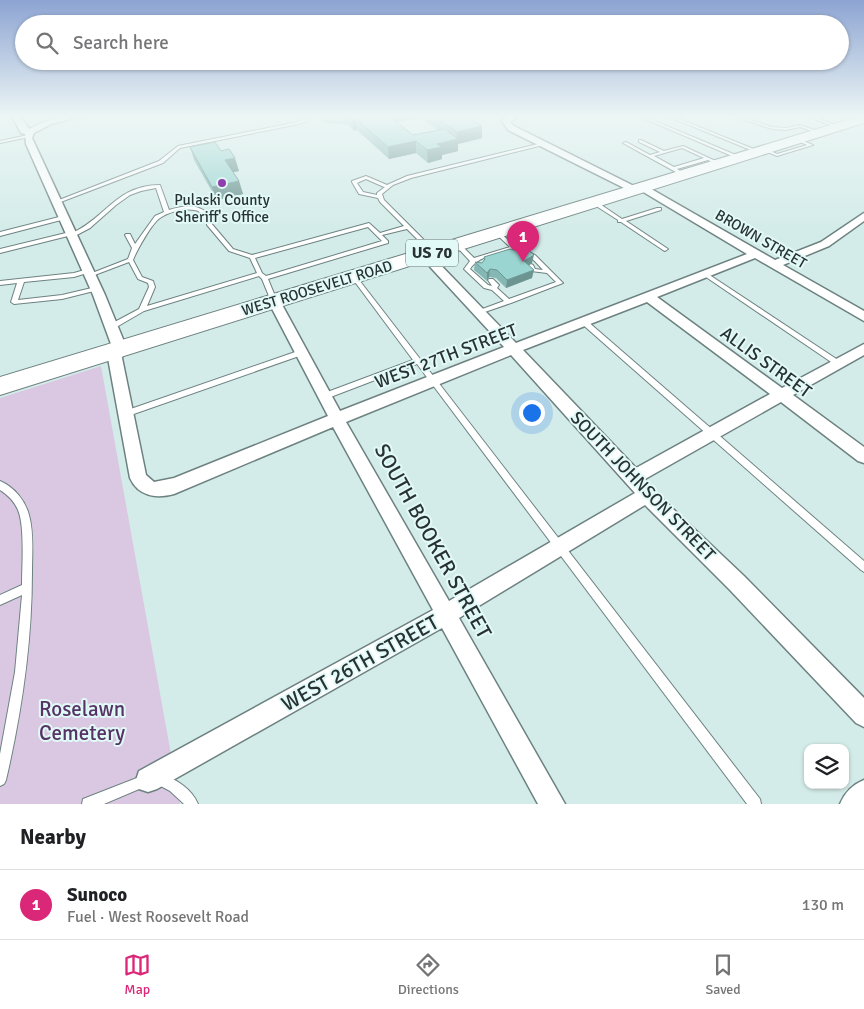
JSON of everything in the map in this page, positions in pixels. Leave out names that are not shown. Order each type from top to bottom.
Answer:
[{"type":"main road","name":"WEST ROOSEVELT ROAD","points":[[0,386],[595,203],[639,189],[679,172],[713,161],[741,158],[754,154]]},
{"type":"street","points":[[37,154],[118,344],[115,358],[125,414]]},
{"type":"street","name":"BROWN STREET","points":[[563,154],[639,189],[776,264],[864,316]]},
{"type":"street","points":[[776,264],[825,244],[864,216]]},
{"type":"street","name":"SOUTH JOHNSON STREET","points":[[429,254],[512,349],[634,477],[647,495],[737,583],[864,715]]},
{"type":"street","name":"WEST 27TH STREET","points":[[125,414],[138,478],[143,486],[149,489],[168,488],[432,380],[756,254]]},
{"type":"street","name":"ALLIS STREET","points":[[647,296],[864,456]]},
{"type":"street","name":"SOUTH BOOKER STREET","points":[[274,301],[300,353],[552,804]]},
{"type":"street","points":[[634,477],[864,349]]},
{"type":"street","name":"WEST 26TH STREET","points":[[148,780],[446,614],[647,495]]},
{"type":"street","points":[[853,804],[864,793]]},
{"type":"lane","points":[[56,202],[161,162],[171,154]]},
{"type":"lane","points":[[381,198],[380,194],[386,186],[409,177],[504,154]]},
{"type":"lane","points":[[645,154],[679,172]]},
{"type":"lane","points":[[650,156],[659,154]]},
{"type":"lane","points":[[696,154],[713,161]]},
{"type":"lane","points":[[730,154],[741,158]]},
{"type":"lane","points":[[386,186],[366,176],[354,182],[361,193],[381,198],[408,227],[429,254]]},
{"type":"lane","points":[[0,251],[86,230],[126,195],[138,190],[158,186],[167,212]]},
{"type":"lane","points":[[595,203],[665,250]]},
{"type":"lane","points":[[142,310],[152,287],[151,282],[140,278],[130,260],[134,248],[157,217],[167,212],[195,208],[204,213]]},
{"type":"lane","points":[[620,221],[658,209]]},
{"type":"lane","points":[[0,234],[63,218]]},
{"type":"lane","points":[[111,327],[142,310],[386,242],[369,225],[252,257],[231,250],[209,224]]},
{"type":"lane","points":[[378,235],[408,227]]},
{"type":"lane","points":[[497,232],[515,253]]},
{"type":"lane","points":[[128,235],[134,248]]},
{"type":"lane","points":[[458,245],[477,266]]},
{"type":"lane","points":[[509,302],[494,288],[486,288],[467,269],[472,261],[526,251],[542,264],[545,272]]},
{"type":"lane","points":[[252,257],[274,301]]},
{"type":"lane","points":[[0,284],[89,273],[130,260]]},
{"type":"lane","points":[[479,312],[560,283],[545,272],[530,268]]},
{"type":"lane","points":[[705,274],[839,364]]},
{"type":"lane","points":[[354,276],[755,804]]},
{"type":"lane","points":[[491,280],[496,284],[494,288]]},
{"type":"lane","points":[[21,281],[14,302],[62,297],[96,289]]},
{"type":"lane","points":[[584,322],[864,567]]},
{"type":"lane","points":[[125,414],[300,353]]},
{"type":"lane","points":[[325,396],[418,361]]},
{"type":"lane","points":[[0,485],[13,494],[24,512],[26,524],[27,588],[19,696],[0,780]]},
{"type":"lane","points":[[0,600],[27,588]]},
{"type":"lane","points":[[88,804],[148,780],[158,779],[167,781],[187,797],[192,804]]},
{"type":"green space","name":"Roselawn Cemetery","points":[[101,366],[180,804],[0,804],[0,398]]},
{"type":"building","points":[[194,154],[232,154],[235,158],[225,160],[239,181],[212,187]]},
{"type":"building","points":[[524,246],[534,255],[524,261],[534,270],[507,280],[497,270],[490,269],[487,273],[475,262],[482,263],[485,259],[484,257],[510,249],[520,251]]},
{"type":"place","name":"Pulaski County Sheriff's Office","points":[[222,183]]},
{"type":"place","name":"Sunoco","points":[[523,262]]}]
